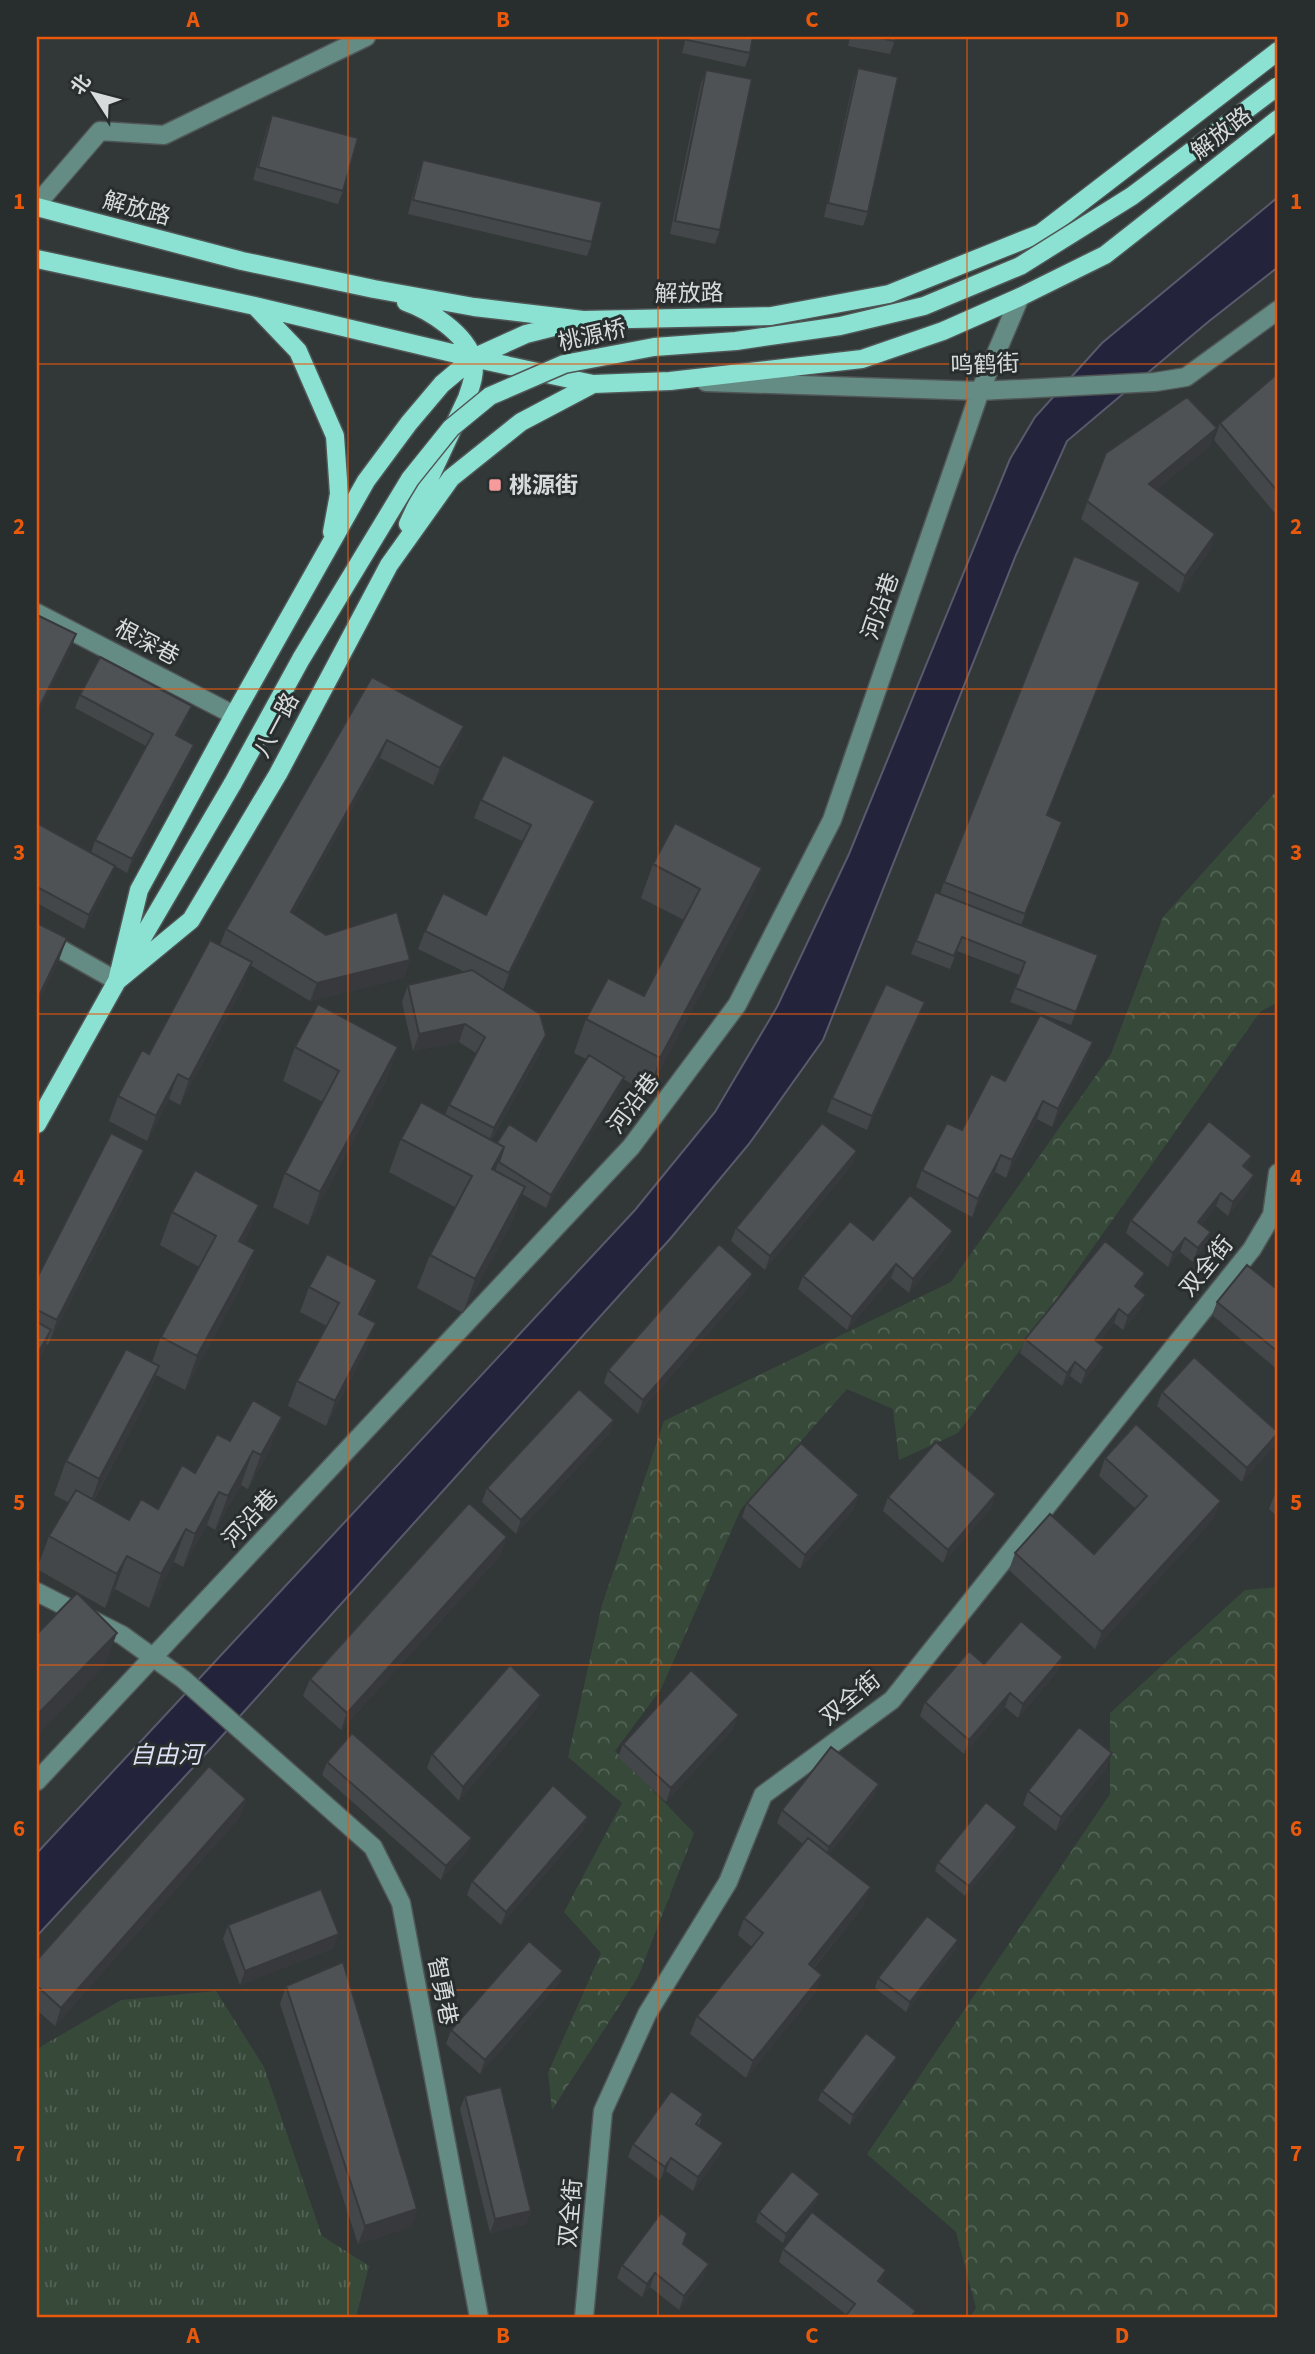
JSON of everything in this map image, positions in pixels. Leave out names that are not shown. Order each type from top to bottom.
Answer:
[{"type":"main road","name":"解放路","points":[[37,206],[242,261],[474,307],[583,320],[771,316],[889,294],[1041,233],[1278,51]]},
{"type":"main road","name":"桃源桥","points":[[117,981],[233,783],[301,659],[410,479],[451,428],[490,396],[564,365],[654,346],[736,341],[841,326],[924,306],[1020,266],[1132,196],[1278,86]]},
{"type":"main road","name":"解放路","points":[[37,259],[593,384],[670,381],[862,359],[943,331],[1105,256],[1278,119]]},
{"type":"main road","points":[[374,289],[421,307],[435,316],[457,334],[473,358],[474,378],[467,398],[389,565]]},
{"type":"main road","points":[[255,306],[298,351],[335,436],[339,494],[328,549]]},
{"type":"main road","points":[[117,981],[139,890],[366,481],[442,384],[473,358],[526,334],[583,320]]},
{"type":"main road","name":"八一路","points":[[37,1124],[117,981],[191,920],[278,774],[389,565],[451,478],[521,422],[593,384]]},
{"type":"street","points":[[37,206],[100,131],[164,135],[366,37]]},
{"type":"street","name":"河沿巷","points":[[37,1781],[631,1147],[737,1004],[832,820],[980,391],[1020,297]]},
{"type":"street","name":"鸣鹤街","points":[[670,381],[980,391],[1155,382],[1186,377],[1278,310]]},
{"type":"street","name":"根深巷","points":[[37,612],[234,715]]},
{"type":"street","points":[[37,936],[117,981]]},
{"type":"street","name":"双全街","points":[[584,2317],[603,2111],[647,2014],[728,1882],[763,1795],[892,1700],[1252,1249],[1272,1215],[1278,1173]]},
{"type":"street","name":"智勇巷","points":[[37,1592],[122,1635],[183,1679],[373,1847],[401,1903],[479,2317]]},
{"type":"green space","points":[[1278,789],[1278,1002],[1260,1012],[1026,1342],[958,1433],[899,1460],[893,1409],[847,1389],[741,1509],[661,1689],[615,1751],[694,1833],[638,1977],[552,2110],[548,2073],[601,1953],[564,1912],[622,1803],[568,1757],[602,1605],[664,1421],[951,1282],[1111,1054],[1163,917]]},
{"type":"green space","points":[[1278,1587],[1278,2317],[970,2317],[976,2308],[956,2232],[867,2154],[1110,1794],[1110,1713],[1245,1590]]},
{"type":"green space","points":[[216,1991],[264,2067],[322,2236],[369,2266],[356,2317],[37,2317],[37,2051],[121,2000]]},
{"type":"water","name":"自由河","points":[[1278,197],[1278,267],[1208,322],[1067,441],[1016,555],[823,1040],[749,1144],[670,1239],[213,1746],[37,1936],[37,1853],[635,1210],[715,1112],[777,1007],[849,854],[1010,459],[1035,417],[1102,343]]},
{"type":"building","points":[[687,37],[753,37],[750,53],[687,40]]},
{"type":"building","points":[[874,37],[896,37],[895,41]]},
{"type":"building","points":[[858,68],[898,77],[868,212],[828,203]]},
{"type":"building","points":[[706,70],[752,79],[720,230],[675,221]]},
{"type":"building","points":[[272,115],[358,138],[343,191],[258,167]]},
{"type":"building","points":[[423,160],[602,202],[592,242],[413,200]]},
{"type":"building","points":[[1278,373],[1278,492],[1220,423]]},
{"type":"building","points":[[1187,397],[1217,428],[1149,484],[1215,534],[1185,576],[1087,501],[1106,453]]},
{"type":"building","points":[[1074,556],[1140,582],[1047,815],[1062,822],[1025,914],[944,882]]},
{"type":"building","points":[[37,615],[76,634],[37,712]]},
{"type":"building","points":[[100,657],[192,706],[176,735],[194,745],[132,859],[95,840],[153,734],[80,695]]},
{"type":"building","points":[[372,677],[464,726],[440,768],[387,740],[291,912],[326,935],[397,912],[410,960],[317,983],[226,929]]},
{"type":"building","points":[[503,755],[595,801],[509,973],[425,931],[443,893],[486,915],[531,825],[481,800]]},
{"type":"building","points":[[37,823],[115,866],[89,915],[37,887]]},
{"type":"building","points":[[675,823],[762,868],[660,1058],[586,1019],[608,978],[644,996],[700,889],[653,864]]},
{"type":"building","points":[[935,892],[1098,955],[1076,1012],[1015,988],[1025,962],[962,937],[954,956],[916,941]]},
{"type":"building","points":[[37,923],[67,938],[37,1000]]},
{"type":"building","points":[[210,940],[252,962],[189,1080],[178,1074],[156,1116],[118,1096],[142,1050],[149,1054]]},
{"type":"building","points":[[472,970],[540,1014],[546,1035],[494,1128],[449,1105],[485,1037],[465,1024],[419,1034],[408,985]]},
{"type":"building","points":[[886,984],[925,1002],[872,1116],[832,1098]]},
{"type":"building","points":[[318,1004],[398,1047],[320,1192],[285,1173],[339,1071],[295,1047]]},
{"type":"building","points":[[1040,1015],[1093,1042],[1058,1109],[1043,1101],[1012,1160],[1001,1155],[978,1199],[922,1170],[947,1123],[962,1130],[991,1074],[1005,1081]]},
{"type":"building","points":[[589,1055],[624,1077],[551,1195],[499,1162],[504,1147],[497,1143],[509,1124],[536,1141]]},
{"type":"building","points":[[421,1102],[504,1147],[492,1169],[525,1187],[475,1279],[430,1255],[472,1176],[401,1139]]},
{"type":"building","points":[[1209,1121],[1252,1156],[1243,1166],[1254,1175],[1233,1202],[1221,1193],[1198,1222],[1211,1232],[1198,1248],[1185,1238],[1173,1253],[1131,1220]]},
{"type":"building","points":[[822,1123],[857,1151],[770,1256],[736,1228]]},
{"type":"building","points":[[111,1133],[144,1150],[57,1320],[37,1310],[37,1278]]},
{"type":"building","points":[[195,1170],[259,1205],[239,1241],[255,1250],[197,1356],[161,1337],[216,1236],[172,1212]]},
{"type":"building","points":[[910,1195],[953,1231],[913,1279],[896,1264],[852,1317],[803,1276],[850,1221],[873,1240]]},
{"type":"building","points":[[1105,1241],[1145,1273],[1135,1286],[1146,1295],[1128,1316],[1119,1309],[1095,1340],[1104,1347],[1086,1371],[1075,1362],[1067,1373],[1025,1339]]},
{"type":"building","points":[[719,1244],[753,1274],[643,1400],[608,1370]]},
{"type":"building","points":[[327,1254],[377,1280],[359,1314],[376,1323],[335,1401],[297,1381],[339,1303],[309,1287]]},
{"type":"building","points":[[1247,1265],[1278,1290],[1278,1352],[1217,1302]]},
{"type":"building","points":[[37,1322],[51,1330],[37,1355]]},
{"type":"building","points":[[126,1349],[159,1366],[99,1479],[66,1461]]},
{"type":"building","points":[[1194,1357],[1278,1432],[1247,1468],[1162,1392]]},
{"type":"building","points":[[579,1389],[614,1420],[521,1520],[487,1488]]},
{"type":"building","points":[[253,1400],[282,1417],[261,1455],[253,1451],[228,1496],[219,1492],[195,1534],[186,1529],[161,1574],[127,1556],[117,1574],[49,1536],[76,1490],[129,1520],[141,1499],[158,1509],[182,1465],[195,1473],[217,1434],[230,1441]]},
{"type":"building","points":[[1136,1424],[1221,1501],[1102,1632],[1015,1553],[1050,1514],[1094,1554],[1147,1496],[1105,1458]]},
{"type":"building","points":[[936,1442],[996,1494],[948,1550],[888,1497]]},
{"type":"building","points":[[801,1443],[859,1495],[805,1555],[747,1503]]},
{"type":"building","points":[[469,1503],[507,1537],[347,1713],[310,1679]]},
{"type":"building","points":[[77,1593],[117,1633],[37,1715],[37,1634]]},
{"type":"building","points":[[1021,1621],[1063,1657],[1023,1704],[1010,1693],[969,1740],[925,1702],[969,1651],[984,1664]]},
{"type":"building","points":[[510,1665],[541,1695],[463,1787],[432,1754]]},
{"type":"building","points":[[691,1670],[739,1715],[671,1788],[623,1744]]},
{"type":"building","points":[[1079,1727],[1112,1753],[1061,1817],[1028,1791]]},
{"type":"building","points":[[352,1733],[472,1838],[446,1866],[327,1762]]},
{"type":"building","points":[[831,1747],[879,1784],[829,1847],[782,1810]]},
{"type":"building","points":[[209,1766],[246,1799],[61,2008],[37,1986],[37,1960]]},
{"type":"building","points":[[553,1785],[588,1817],[506,1912],[472,1881]]},
{"type":"building","points":[[986,1802],[1017,1827],[969,1886],[938,1862]]},
{"type":"building","points":[[808,1838],[871,1887],[809,1964],[822,1975],[753,2061],[697,2016],[763,1933],[744,1918]]},
{"type":"building","points":[[321,1889],[339,1934],[245,1971],[228,1925]]},
{"type":"building","points":[[927,1916],[958,1940],[910,2002],[878,1978]]},
{"type":"building","points":[[529,1941],[563,1971],[485,2060],[451,2030]]},
{"type":"building","points":[[343,1962],[417,2209],[365,2226],[286,1986]]},
{"type":"building","points":[[866,2033],[897,2057],[853,2115],[822,2091]]},
{"type":"building","points":[[501,2087],[531,2211],[495,2219],[465,2096]]},
{"type":"building","points":[[671,2091],[703,2114],[696,2124],[723,2143],[698,2177],[671,2158],[665,2167],[633,2144]]},
{"type":"building","points":[[792,2171],[820,2194],[786,2234],[759,2212]]},
{"type":"building","points":[[812,2212],[886,2270],[878,2281],[916,2311],[911,2317],[845,2317],[855,2304],[783,2249]]},
{"type":"building","points":[[661,2213],[687,2233],[683,2244],[709,2264],[684,2296],[655,2273],[647,2284],[622,2265]]},
{"type":"place","name":"桃源街","points":[[495,485]]}]
